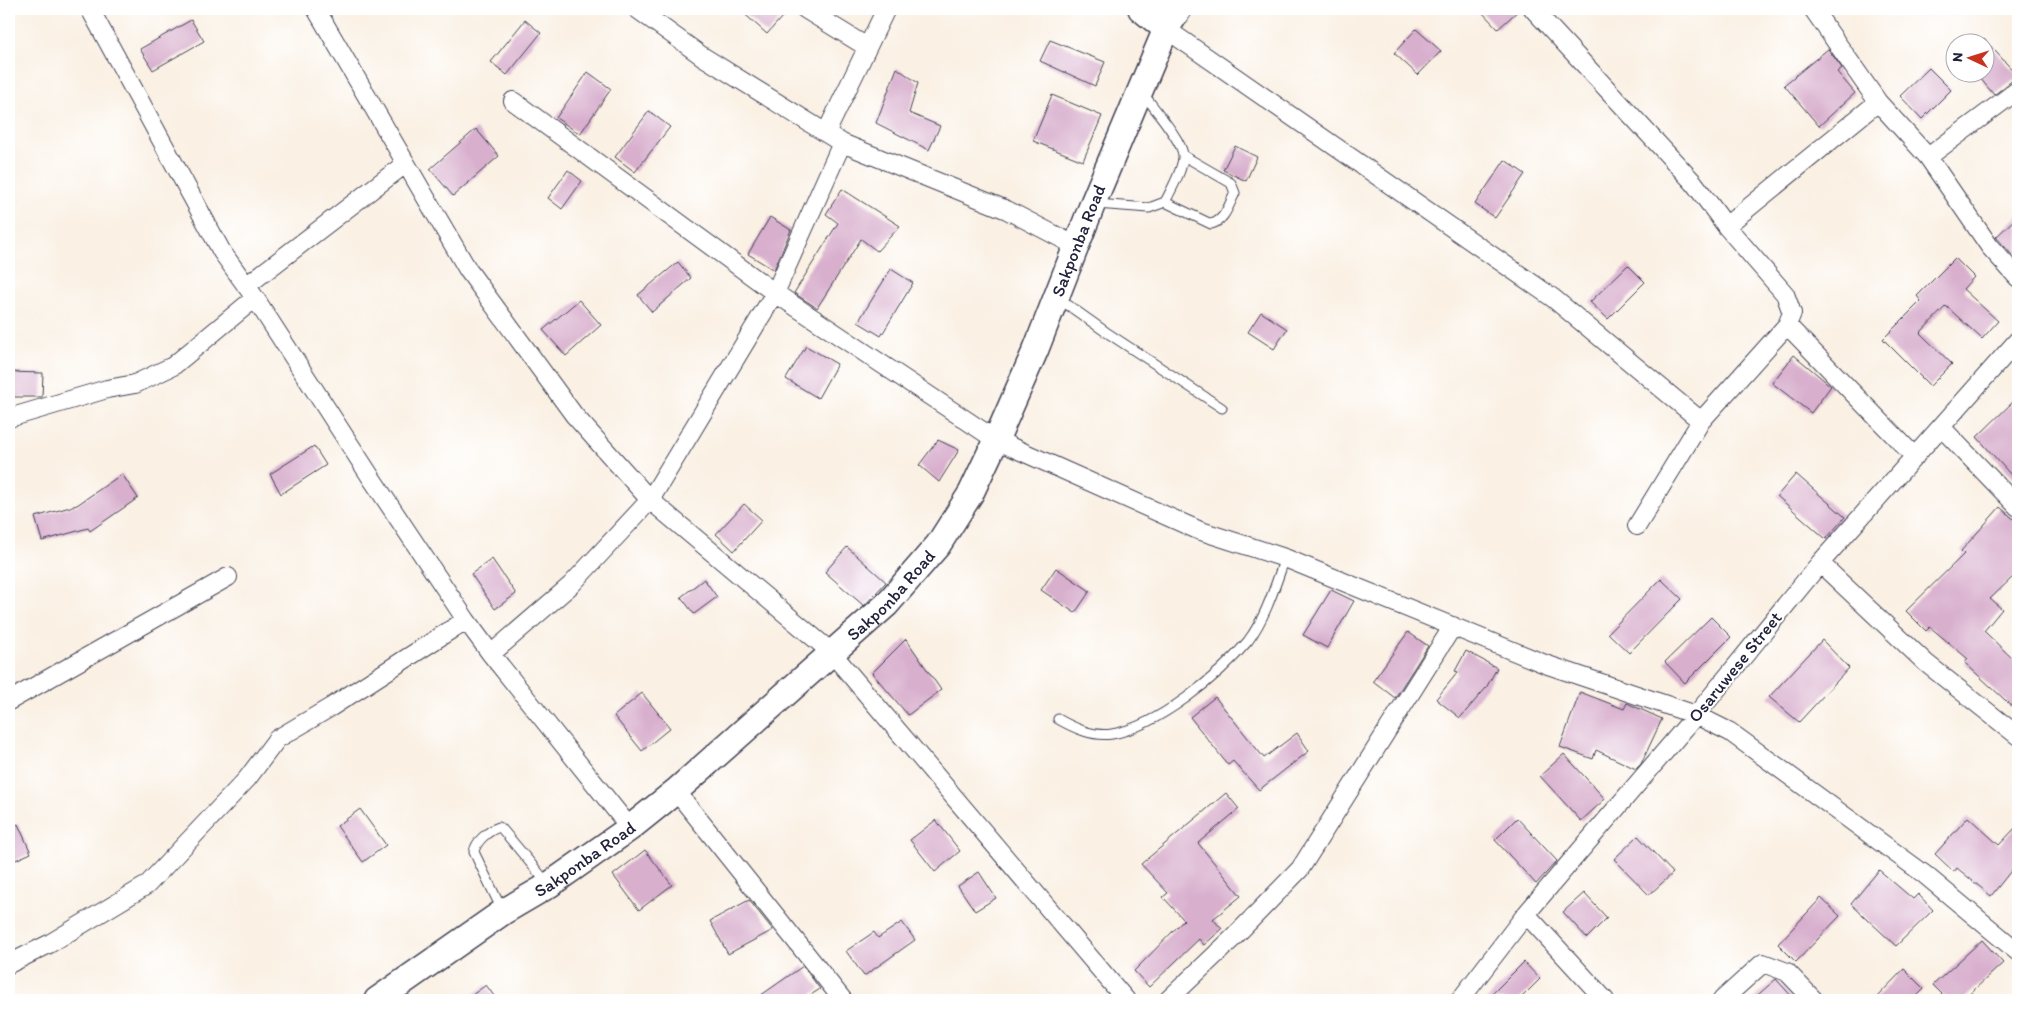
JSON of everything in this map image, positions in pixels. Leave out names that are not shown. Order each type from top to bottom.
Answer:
[{"type":"main road","points":[[1141,9],[1172,19]]},
{"type":"main road","name":"Sakponba Road","points":[[377,1000],[503,912],[549,885],[630,828],[676,791],[886,605],[938,545],[971,493],[996,440],[1036,348],[1093,203],[1172,19]]},
{"type":"street","points":[[90,9],[222,252],[466,620],[630,828]]},
{"type":"street","points":[[316,9],[468,270],[568,408],[650,500],[831,652],[1126,1000]]},
{"type":"street","points":[[637,9],[702,56],[842,143],[1007,210],[1076,246]]},
{"type":"street","points":[[805,9],[867,47]]},
{"type":"street","points":[[826,132],[886,9]]},
{"type":"street","points":[[1533,9],[1694,183],[1726,226],[1785,294],[1792,313],[1787,325],[1701,421],[1637,526]]},
{"type":"street","points":[[1813,9],[1878,102],[1928,158],[1990,247],[2018,278]]},
{"type":"street","points":[[1172,19],[1553,298],[1701,421]]},
{"type":"street","points":[[1928,158],[2018,90]]},
{"type":"street","points":[[514,101],[775,293],[996,440],[1198,530],[1285,558],[1545,664],[1696,715],[1730,732],[1924,874],[2018,952]]},
{"type":"street","points":[[1726,226],[1878,102]]},
{"type":"street","points":[[491,654],[571,585],[650,500],[775,293],[842,143]]},
{"type":"street","points":[[9,418],[107,389],[135,384],[173,366],[250,292],[405,164]]},
{"type":"street","points":[[1787,325],[1915,457]]},
{"type":"street","name":"Osaruwese Street","points":[[1460,1000],[1526,914],[1696,715],[1820,563],[1942,428],[2018,340]]},
{"type":"street","points":[[1942,428],[2018,507]]},
{"type":"street","points":[[1820,563],[1926,663],[2018,736]]},
{"type":"street","points":[[9,701],[228,577]]},
{"type":"street","points":[[9,964],[49,944],[147,885],[248,778],[277,739],[331,707],[466,620]]},
{"type":"street","points":[[1168,1000],[1233,938],[1300,868],[1453,626]]},
{"type":"street","points":[[676,791],[843,1000]]},
{"type":"street","points":[[1526,914],[1605,1000]]},
{"type":"street","points":[[1722,1000],[1763,963],[1787,972],[1814,1000]]},
{"type":"lane","points":[[1093,203],[1149,208],[1165,202],[1178,175],[1184,156],[1180,144],[1141,90]]},
{"type":"lane","points":[[1165,202],[1211,224],[1216,223],[1222,218],[1234,193],[1231,184],[1184,156]]},
{"type":"lane","points":[[1056,297],[1222,408]]},
{"type":"lane","points":[[1058,719],[1080,731],[1111,734],[1145,724],[1200,689],[1248,640],[1268,606],[1285,558]]},
{"type":"lane","points":[[503,912],[474,852],[476,844],[493,829],[498,827],[502,829],[549,885]]},
{"type":"building","points":[[739,9],[789,9],[767,34]]},
{"type":"building","points":[[1479,9],[1520,9],[1498,29]]},
{"type":"building","points":[[191,20],[204,41],[153,70],[140,49]]},
{"type":"building","points":[[525,20],[541,33],[507,75],[491,62]]},
{"type":"building","points":[[1416,29],[1441,51],[1418,75],[1394,53]]},
{"type":"building","points":[[1050,40],[1105,62],[1095,86],[1040,61]]},
{"type":"building","points":[[1828,49],[1842,68],[1837,72],[1855,93],[1819,126],[1784,85]]},
{"type":"building","points":[[1994,50],[2018,76],[1994,95],[1983,82],[1994,82]]},
{"type":"building","points":[[897,68],[918,83],[909,113],[940,126],[929,150],[876,123]]},
{"type":"building","points":[[1929,68],[1951,90],[1922,119],[1900,96]]},
{"type":"building","points":[[588,72],[611,89],[580,134],[556,118]]},
{"type":"building","points":[[1052,95],[1102,116],[1083,161],[1033,141]]},
{"type":"building","points":[[649,111],[670,127],[635,172],[615,157]]},
{"type":"building","points":[[476,129],[499,156],[453,196],[430,169]]},
{"type":"building","points":[[1235,146],[1257,157],[1246,181],[1223,170]]},
{"type":"building","points":[[1505,160],[1525,174],[1495,218],[1475,204]]},
{"type":"building","points":[[568,170],[582,181],[562,209],[548,198]]},
{"type":"building","points":[[842,189],[900,226],[877,251],[861,239],[817,308],[794,293],[838,223],[826,214]]},
{"type":"building","points":[[2018,216],[2018,249],[2012,255],[1996,237]]},
{"type":"building","points":[[770,217],[791,230],[774,270],[748,254]]},
{"type":"building","points":[[1955,258],[1974,277],[1963,289],[1998,321],[1982,339],[1946,306],[1920,333],[1952,364],[1930,386],[1883,339],[1921,301],[1917,296]]},
{"type":"building","points":[[678,262],[691,278],[652,312],[638,295]]},
{"type":"building","points":[[1628,265],[1645,282],[1608,319],[1590,302]]},
{"type":"building","points":[[891,269],[913,283],[881,336],[858,322]]},
{"type":"building","points":[[579,300],[601,325],[566,356],[543,330]]},
{"type":"building","points":[[1261,312],[1287,329],[1274,349],[1248,332]]},
{"type":"building","points":[[806,346],[837,364],[818,398],[786,379]]},
{"type":"building","points":[[1794,355],[1831,386],[1811,413],[1772,383]]},
{"type":"building","points":[[9,372],[43,373],[42,397],[9,397]]},
{"type":"building","points":[[2018,397],[2018,483],[1977,437]]},
{"type":"building","points":[[938,440],[959,450],[939,482],[919,465]]},
{"type":"building","points":[[314,446],[326,465],[281,494],[270,474]]},
{"type":"building","points":[[122,474],[138,498],[90,531],[88,528],[42,541],[35,517],[77,505]]},
{"type":"building","points":[[1796,474],[1845,517],[1826,539],[1777,496]]},
{"type":"building","points":[[744,504],[762,520],[734,551],[716,534]]},
{"type":"building","points":[[2000,507],[2018,523],[2018,572],[1990,599],[2002,609],[1984,631],[2018,664],[2018,712],[1965,663],[1968,659],[1930,627],[1926,631],[1906,611],[1964,554],[1961,551]]},
{"type":"building","points":[[847,547],[886,582],[864,606],[825,572]]},
{"type":"building","points":[[492,559],[516,594],[495,609],[471,574]]},
{"type":"building","points":[[1056,568],[1090,591],[1075,613],[1041,590]]},
{"type":"building","points":[[704,579],[717,597],[694,614],[681,597]]},
{"type":"building","points":[[1661,579],[1682,599],[1629,653],[1608,633]]},
{"type":"building","points":[[1331,590],[1354,601],[1327,648],[1303,635]]},
{"type":"building","points":[[1711,617],[1731,637],[1685,683],[1665,662]]},
{"type":"building","points":[[1408,632],[1428,646],[1395,698],[1373,681]]},
{"type":"building","points":[[906,639],[941,690],[908,715],[872,673]]},
{"type":"building","points":[[1822,640],[1849,668],[1799,722],[1769,697]]},
{"type":"building","points":[[1466,651],[1497,668],[1486,688],[1460,718],[1436,699],[1458,672],[1455,671]]},
{"type":"building","points":[[1580,692],[1624,709],[1627,703],[1662,719],[1641,764],[1636,769],[1596,750],[1593,759],[1560,747]]},
{"type":"building","points":[[642,693],[670,728],[642,751],[614,716]]},
{"type":"building","points":[[1215,697],[1264,758],[1297,733],[1309,751],[1259,790],[1233,761],[1228,765],[1190,717]]},
{"type":"building","points":[[1564,754],[1605,799],[1581,821],[1540,776]]},
{"type":"building","points":[[1226,793],[1239,809],[1198,843],[1241,896],[1213,919],[1222,929],[1204,945],[1199,939],[1149,987],[1134,971],[1184,920],[1163,897],[1168,893],[1141,864]]},
{"type":"building","points":[[360,809],[386,845],[363,862],[337,826]]},
{"type":"building","points":[[1968,817],[1999,845],[2018,825],[2018,862],[1991,896],[1957,868],[1954,872],[1935,854]]},
{"type":"building","points":[[1517,818],[1557,861],[1536,884],[1495,840]]},
{"type":"building","points":[[936,820],[960,851],[935,872],[910,840]]},
{"type":"building","points":[[18,824],[31,853],[9,863],[9,829]]},
{"type":"building","points":[[1638,836],[1673,873],[1649,895],[1614,859]]},
{"type":"building","points":[[645,850],[672,885],[639,910],[613,875]]},
{"type":"building","points":[[1879,870],[1913,899],[1918,894],[1933,910],[1896,946],[1851,904]]},
{"type":"building","points":[[979,872],[996,898],[975,911],[958,886]]},
{"type":"building","points":[[1584,893],[1607,918],[1587,938],[1563,912]]},
{"type":"building","points":[[1821,898],[1840,916],[1796,962],[1778,944]]},
{"type":"building","points":[[749,900],[773,930],[728,954],[710,921]]},
{"type":"building","points":[[902,922],[915,940],[864,976],[846,951],[874,932],[878,938]]},
{"type":"building","points":[[1982,940],[2003,963],[1963,1000],[1948,1000],[1933,985]]},
{"type":"building","points":[[1524,962],[1540,979],[1519,1000],[1486,1000]]},
{"type":"building","points":[[803,966],[820,989],[803,1000],[754,1000]]},
{"type":"building","points":[[1904,969],[1924,989],[1913,1000],[1874,1000]]},
{"type":"building","points":[[1776,979],[1795,1000],[1752,1000]]},
{"type":"building","points":[[486,985],[497,1000],[465,1000]]}]
